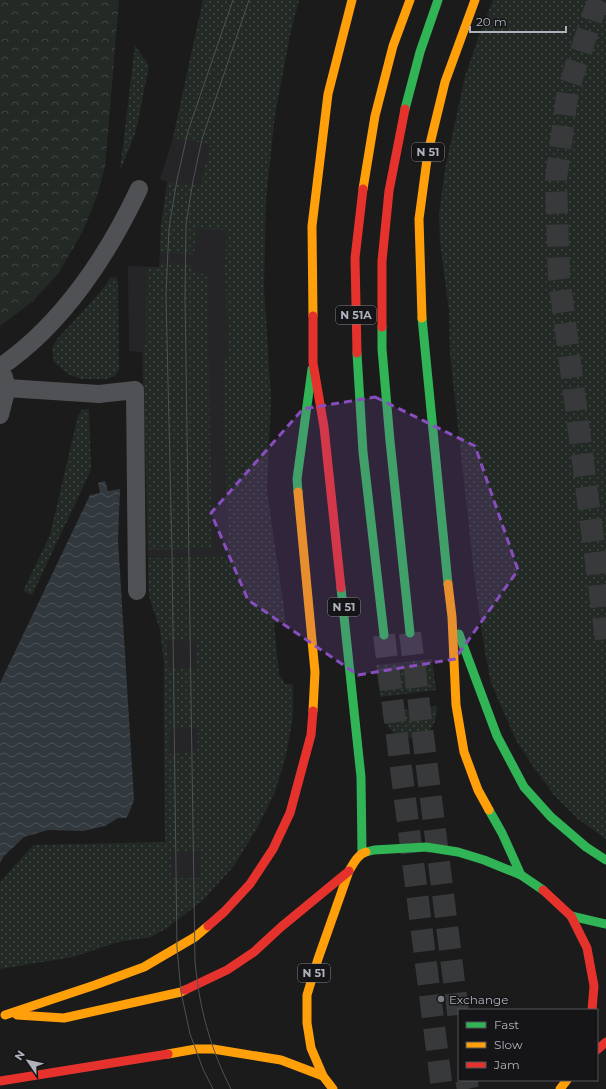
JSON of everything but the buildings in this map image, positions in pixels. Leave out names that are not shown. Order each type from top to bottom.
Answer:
[{"type":"main road","name":"N 51","points":[[333,1089],[323,1076],[310,1048],[307,1023],[307,995],[349,871],[354,862],[362,853],[361,778],[324,427],[313,363],[312,226],[328,94],[352,0]]},
{"type":"main road","name":"N 51","points":[[344,33],[360,0]]},
{"type":"main road","name":"N 51A","points":[[384,635],[363,452],[354,258],[363,187],[375,116],[393,46],[410,0]]},
{"type":"main road","name":"N 51A","points":[[410,633],[382,349],[382,261],[389,191],[402,122],[420,52],[438,0]]},
{"type":"main road","name":"N 51","points":[[475,0],[445,82],[428,152],[419,219],[421,312],[452,616],[456,705],[464,752],[478,790],[502,833],[521,875]]},
{"type":"main road","points":[[3,1015],[95,985],[144,967],[195,937],[224,912],[250,884],[273,849],[290,813],[311,735],[315,672],[297,479],[313,363]]},
{"type":"main road","name":"N 51","points":[[452,616],[497,736],[524,787],[551,817],[586,847],[606,860]]},
{"type":"main road","points":[[362,853],[374,850],[426,848],[445,850],[458,852],[484,860],[521,875],[547,893],[571,916],[587,948],[594,986],[592,1009]]},
{"type":"main road","points":[[3,1015],[64,1018],[181,992],[227,970],[254,952],[281,927],[349,871]]},
{"type":"main road","points":[[571,916],[606,924]]},
{"type":"main road","points":[[598,1049],[606,1042]]},
{"type":"main road","points":[[1,1083],[196,1050],[213,1049],[281,1060],[323,1076]]},
{"type":"main road","points":[[560,1089],[566,1081]]},
{"type":"lane","points":[[0,415],[6,388],[1,367],[32,343],[71,300],[98,264],[128,213],[139,189]]},
{"type":"lane","points":[[6,388],[99,394],[136,390],[137,591]]},
{"type":"highlighted area","points":[[375,397],[475,446],[518,570],[455,659],[358,675],[248,600],[211,513],[303,409]]},
{"type":"shaded area","points":[[203,0],[277,0],[240,402],[204,880],[167,928],[164,662],[160,629],[149,596],[142,352],[129,351],[128,266],[159,267],[161,225],[167,182],[160,179],[173,138]]},
{"type":"green space","points":[[0,0],[119,0],[105,167],[97,196],[83,231],[58,274],[33,301],[0,326]]},
{"type":"green space","points":[[203,0],[299,0],[290,35],[275,115],[266,198],[264,287],[271,399],[267,491],[286,622],[274,623],[279,674],[285,684],[293,684],[293,716],[286,755],[275,792],[256,830],[233,867],[203,900],[167,928],[151,937],[118,942],[73,957],[0,969],[0,882],[33,845],[165,842],[164,662],[160,629],[149,596],[148,558],[228,557],[223,357],[228,357],[225,265],[227,230],[197,229],[194,254],[160,253],[161,225],[168,182],[201,185],[210,144],[173,138]],"holes":[[[166,640],[197,641],[196,667],[168,667]],[[170,728],[198,728],[197,752],[169,754]],[[199,852],[200,878],[171,878],[171,853]]]},
{"type":"green space","points":[[493,0],[606,0],[606,839],[578,819],[554,795],[516,740],[491,683],[476,591],[450,354],[449,311],[440,242],[439,214],[445,169],[465,76]]},
{"type":"green space","points":[[135,45],[149,66],[136,131],[120,171]]},
{"type":"green space","points":[[160,263],[192,264],[194,273],[207,274],[212,549],[148,550],[144,346],[146,345],[147,267],[159,267]]},
{"type":"green space","points":[[116,277],[118,282],[119,370],[115,376],[106,379],[81,379],[68,374],[54,362],[52,348],[58,338],[86,308],[110,278]]},
{"type":"green space","points":[[89,409],[91,470],[32,595],[23,591],[50,535],[78,416],[82,410]]},
{"type":"green space","points":[[432,659],[436,690],[380,697],[376,665]]},
{"type":"green space","points":[[437,706],[436,717],[432,727],[424,734],[408,738],[397,735],[393,732],[388,726],[382,713]]},
{"type":"water","points":[[105,481],[108,491],[120,489],[118,540],[134,800],[126,818],[118,818],[105,826],[83,831],[48,830],[24,837],[4,856],[0,863],[0,683],[90,495],[100,493],[98,483]]},
{"type":"tunnel","points":[[600,0],[594,12],[568,90],[556,179],[559,277],[606,639]]},
{"type":"tunnel","points":[[410,633],[458,1013]]},
{"type":"tunnel","points":[[384,635],[442,1089]]},
{"type":"tunnel","points":[[466,1081],[468,1089]]},
{"type":"tram line","points":[[213,1089],[203,1069],[190,1034],[181,992],[177,948],[172,553],[166,295],[169,228],[177,180],[188,131],[233,0]]},
{"type":"tram line","points":[[231,1089],[211,1043],[199,995],[195,961],[185,298],[186,224],[202,139],[249,0]]},
{"type":"traffic: fast","points":[[405,109],[420,52],[438,0]]},
{"type":"traffic: fast","points":[[422,318],[448,584]]},
{"type":"traffic: fast","points":[[382,327],[382,349],[390,441],[410,633]]},
{"type":"traffic: fast","points":[[357,353],[363,452],[384,635]]},
{"type":"traffic: fast","points":[[298,492],[297,479],[312,369]]},
{"type":"traffic: fast","points":[[341,588],[361,777],[362,853]]},
{"type":"traffic: fast","points":[[459,634],[497,736],[524,787],[551,817],[586,847],[606,860]]},
{"type":"traffic: fast","points":[[489,810],[502,833],[521,875]]},
{"type":"traffic: fast","points":[[366,852],[374,850],[426,847],[458,852],[484,860],[521,875],[543,890]]},
{"type":"traffic: fast","points":[[571,916],[606,924]]},
{"type":"traffic: slow","points":[[313,316],[312,226],[328,94],[352,0]]},
{"type":"traffic: slow","points":[[363,189],[375,116],[393,46],[410,0]]},
{"type":"traffic: slow","points":[[422,318],[419,219],[428,152],[445,82],[475,0]]},
{"type":"traffic: slow","points":[[298,492],[315,672],[313,711]]},
{"type":"traffic: slow","points":[[448,584],[452,617],[456,705],[464,752],[478,790],[489,810]]},
{"type":"traffic: slow","points":[[333,1089],[323,1076],[311,1048],[307,1023],[307,995],[349,871],[358,857],[366,852]]},
{"type":"traffic: slow","points":[[5,1015],[144,967],[195,937],[208,926]]},
{"type":"traffic: slow","points":[[17,1015],[64,1018],[185,990]]},
{"type":"traffic: slow","points":[[168,1054],[196,1049],[213,1049],[281,1060],[323,1076]]},
{"type":"traffic: slow","points":[[560,1089],[566,1081]]},
{"type":"traffic: jam","points":[[382,327],[382,261],[389,191],[405,109]]},
{"type":"traffic: jam","points":[[357,353],[355,258],[363,189]]},
{"type":"traffic: jam","points":[[313,316],[313,363],[324,427],[341,588]]},
{"type":"traffic: jam","points":[[208,926],[224,912],[250,884],[273,849],[290,813],[311,735],[313,711]]},
{"type":"traffic: jam","points":[[185,990],[227,970],[254,952],[281,927],[349,871]]},
{"type":"traffic: jam","points":[[543,890],[571,916],[587,948],[594,986],[592,1009]]},
{"type":"traffic: jam","points":[[598,1049],[606,1042]]},
{"type":"traffic: jam","points":[[0,1081],[168,1054]]},
{"type":"place","name":"Exchange","points":[[441,999]]}]
